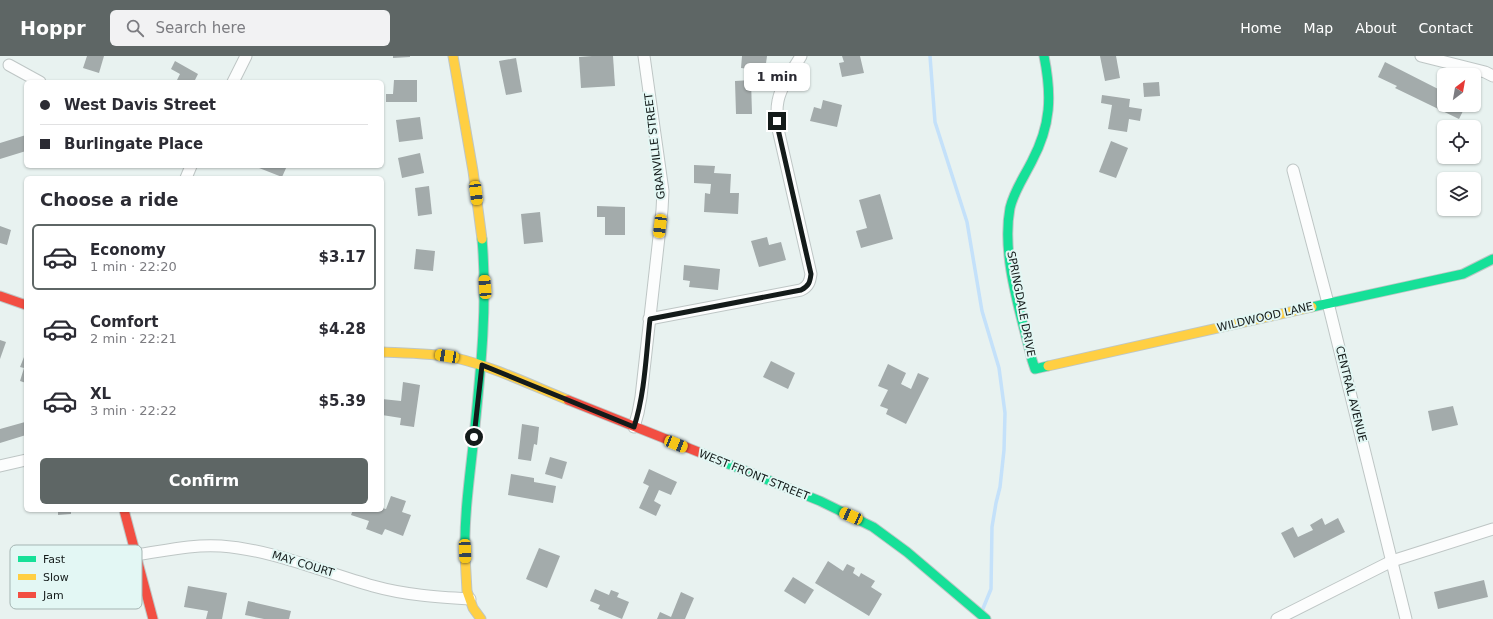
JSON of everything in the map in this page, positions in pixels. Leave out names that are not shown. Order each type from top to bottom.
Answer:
[{"type":"street","points":[[234,80],[246,56]]},
{"type":"street","points":[[453,56],[482,234],[485,287],[482,365],[464,524],[466,578],[471,606],[477,617],[481,619]]},
{"type":"street","name":"GRANVILLE STREET","points":[[634,427],[641,397],[663,191],[644,56]]},
{"type":"street","points":[[650,319],[801,290],[810,282],[811,274],[778,129],[777,113],[778,100],[782,90],[801,56]]},
{"type":"street","name":"SPRINGDALE DRIVE","points":[[1035,369],[1012,269],[1008,227],[1013,195],[1043,140],[1047,124],[1051,99],[1044,56]]},
{"type":"street","points":[[1421,56],[1485,72],[1493,76]]},
{"type":"street","points":[[9,65],[36,80]]},
{"type":"street","name":"CENTRAL AVENUE","points":[[1293,170],[1328,303],[1406,619]]},
{"type":"street","name":"WILDWOOD LANE","points":[[1035,369],[1463,274],[1493,259]]},
{"type":"street","points":[[0,296],[24,304]]},
{"type":"street","name":"WEST FRONT STREET","points":[[384,352],[438,355],[482,365],[820,501],[861,520],[892,540],[966,604],[986,619]]},
{"type":"street","points":[[0,466],[24,460]]},
{"type":"street","points":[[125,512],[133,545]]},
{"type":"street","points":[[1277,619],[1392,561],[1493,530]]},
{"type":"street","name":"MAY COURT","points":[[142,554],[196,546],[220,546],[256,550],[374,586],[421,596],[470,599]]},
{"type":"street","points":[[142,578],[153,619]]},
{"type":"building","points":[[87,56],[104,56],[99,73],[83,68]]},
{"type":"building","points":[[393,56],[410,56],[410,57],[393,58]]},
{"type":"building","points":[[613,56],[615,86],[581,88],[579,57]]},
{"type":"building","points":[[742,56],[767,56],[765,71],[741,68]]},
{"type":"building","points":[[842,56],[860,56],[864,73],[842,77],[839,63],[844,62]]},
{"type":"building","points":[[1100,56],[1116,56],[1120,78],[1105,81]]},
{"type":"building","points":[[516,58],[522,92],[506,95],[499,61]]},
{"type":"building","points":[[175,61],[198,74],[195,80],[177,80],[180,74],[171,69]]},
{"type":"building","points":[[1385,62],[1437,88],[1437,108],[1395,88],[1397,86],[1378,77]]},
{"type":"building","points":[[394,80],[417,80],[417,102],[386,102],[386,94],[393,94]]},
{"type":"building","points":[[751,80],[752,114],[736,114],[735,81]]},
{"type":"building","points":[[1159,82],[1160,96],[1144,97],[1143,83]]},
{"type":"building","points":[[1102,95],[1130,99],[1129,107],[1142,109],[1140,121],[1129,119],[1127,132],[1108,129],[1112,105],[1101,103]]},
{"type":"building","points":[[823,100],[842,105],[837,127],[810,121],[814,107],[821,109]]},
{"type":"building","points":[[1445,112],[1462,112],[1459,119]]},
{"type":"building","points":[[420,117],[423,139],[399,142],[396,120]]},
{"type":"building","points":[[24,136],[24,152],[0,159],[0,143]]},
{"type":"building","points":[[1111,141],[1128,148],[1116,178],[1099,172]]},
{"type":"building","points":[[420,153],[424,173],[402,178],[398,158]]},
{"type":"building","points":[[694,165],[715,166],[714,173],[731,174],[730,193],[739,193],[738,214],[704,212],[705,193],[710,194],[711,184],[694,183]]},
{"type":"building","points":[[259,168],[286,168],[282,176]]},
{"type":"building","points":[[429,186],[432,214],[418,216],[415,188]]},
{"type":"building","points":[[880,194],[893,239],[861,248],[856,231],[867,228],[859,200]]},
{"type":"building","points":[[597,206],[625,207],[625,235],[605,235],[605,217],[597,217]]},
{"type":"building","points":[[540,212],[543,242],[524,244],[521,214]]},
{"type":"building","points":[[0,226],[11,230],[7,245],[0,243]]},
{"type":"building","points":[[767,237],[769,245],[781,242],[786,260],[759,267],[751,241]]},
{"type":"building","points":[[416,249],[435,251],[433,271],[414,269]]},
{"type":"building","points":[[684,265],[720,269],[718,290],[689,287],[690,281],[683,280]]},
{"type":"building","points":[[0,340],[6,342],[0,359]]},
{"type":"building","points":[[24,357],[24,368],[20,367]]},
{"type":"building","points":[[771,361],[795,373],[788,389],[763,377]]},
{"type":"building","points":[[888,364],[906,373],[901,384],[911,389],[918,373],[929,378],[906,424],[886,414],[888,409],[880,406],[888,390],[878,386]]},
{"type":"building","points":[[24,368],[24,382],[20,381]]},
{"type":"building","points":[[403,382],[420,385],[414,427],[400,425],[401,418],[384,415],[384,399],[401,401]]},
{"type":"building","points":[[1453,406],[1458,425],[1432,431],[1428,411]]},
{"type":"building","points":[[24,422],[24,436],[0,443],[0,429]]},
{"type":"building","points":[[522,424],[539,427],[537,445],[534,444],[531,461],[518,459]]},
{"type":"building","points":[[550,457],[567,462],[562,479],[545,474]]},
{"type":"building","points":[[649,469],[677,482],[671,495],[659,490],[654,501],[661,505],[656,516],[639,508],[649,486],[643,483]]},
{"type":"building","points":[[511,474],[534,478],[534,482],[556,486],[553,503],[508,495]]},
{"type":"building","points":[[391,496],[406,501],[402,512],[411,515],[403,536],[385,529],[382,535],[366,529],[369,521],[351,515],[352,512],[384,512],[384,508],[386,509]]},
{"type":"building","points":[[58,512],[71,512],[71,514],[58,515]]},
{"type":"building","points":[[1322,518],[1325,525],[1338,518],[1345,532],[1294,558],[1281,533],[1293,527],[1298,537],[1313,530],[1310,525]]},
{"type":"building","points":[[539,548],[560,556],[547,588],[526,579]]},
{"type":"building","points":[[828,561],[843,571],[847,564],[855,568],[853,573],[859,577],[861,573],[875,581],[871,587],[882,594],[869,616],[815,583]]},
{"type":"building","points":[[793,577],[814,590],[805,604],[784,591]]},
{"type":"building","points":[[1484,580],[1488,597],[1438,609],[1434,592]]},
{"type":"building","points":[[188,586],[227,593],[222,619],[206,619],[208,611],[184,607]]},
{"type":"building","points":[[595,589],[609,595],[611,590],[619,593],[617,597],[629,602],[622,619],[598,609],[600,605],[590,601]]},
{"type":"building","points":[[681,592],[694,598],[685,619],[657,619],[660,612],[671,617]]},
{"type":"building","points":[[248,601],[291,611],[289,619],[264,619],[245,615]]},
{"type":"waterway","points":[[930,56],[935,122],[967,222],[982,311],[999,368],[1005,413],[1004,450],[1000,487],[992,527],[991,589],[982,611]]},
{"type":"traffic: fast","points":[[1044,56],[1049,97],[1046,123],[1038,148],[1017,190],[1010,208],[1008,246],[1014,285],[1032,360],[1035,369],[1048,366]]},
{"type":"traffic: fast","points":[[465,555],[467,500],[484,317],[484,265],[482,239]]},
{"type":"traffic: fast","points":[[1312,307],[1463,274],[1493,259]]},
{"type":"traffic: fast","points":[[706,455],[820,501],[873,527],[907,552],[986,619]]},
{"type":"traffic: slow","points":[[453,56],[473,171],[482,239]]},
{"type":"traffic: slow","points":[[1048,366],[1312,307]]},
{"type":"traffic: slow","points":[[384,352],[428,354],[456,358],[498,371],[568,400]]},
{"type":"traffic: slow","points":[[465,555],[467,591],[473,608],[481,619]]},
{"type":"traffic: jam","points":[[0,296],[24,304]]},
{"type":"traffic: jam","points":[[568,400],[706,455]]},
{"type":"traffic: jam","points":[[125,512],[133,545]]},
{"type":"traffic: jam","points":[[142,578],[153,619]]},
{"type":"route","points":[[474,437],[482,365],[634,427],[641,397],[650,319],[801,290],[806,287],[810,282],[811,274],[777,121]]}]
